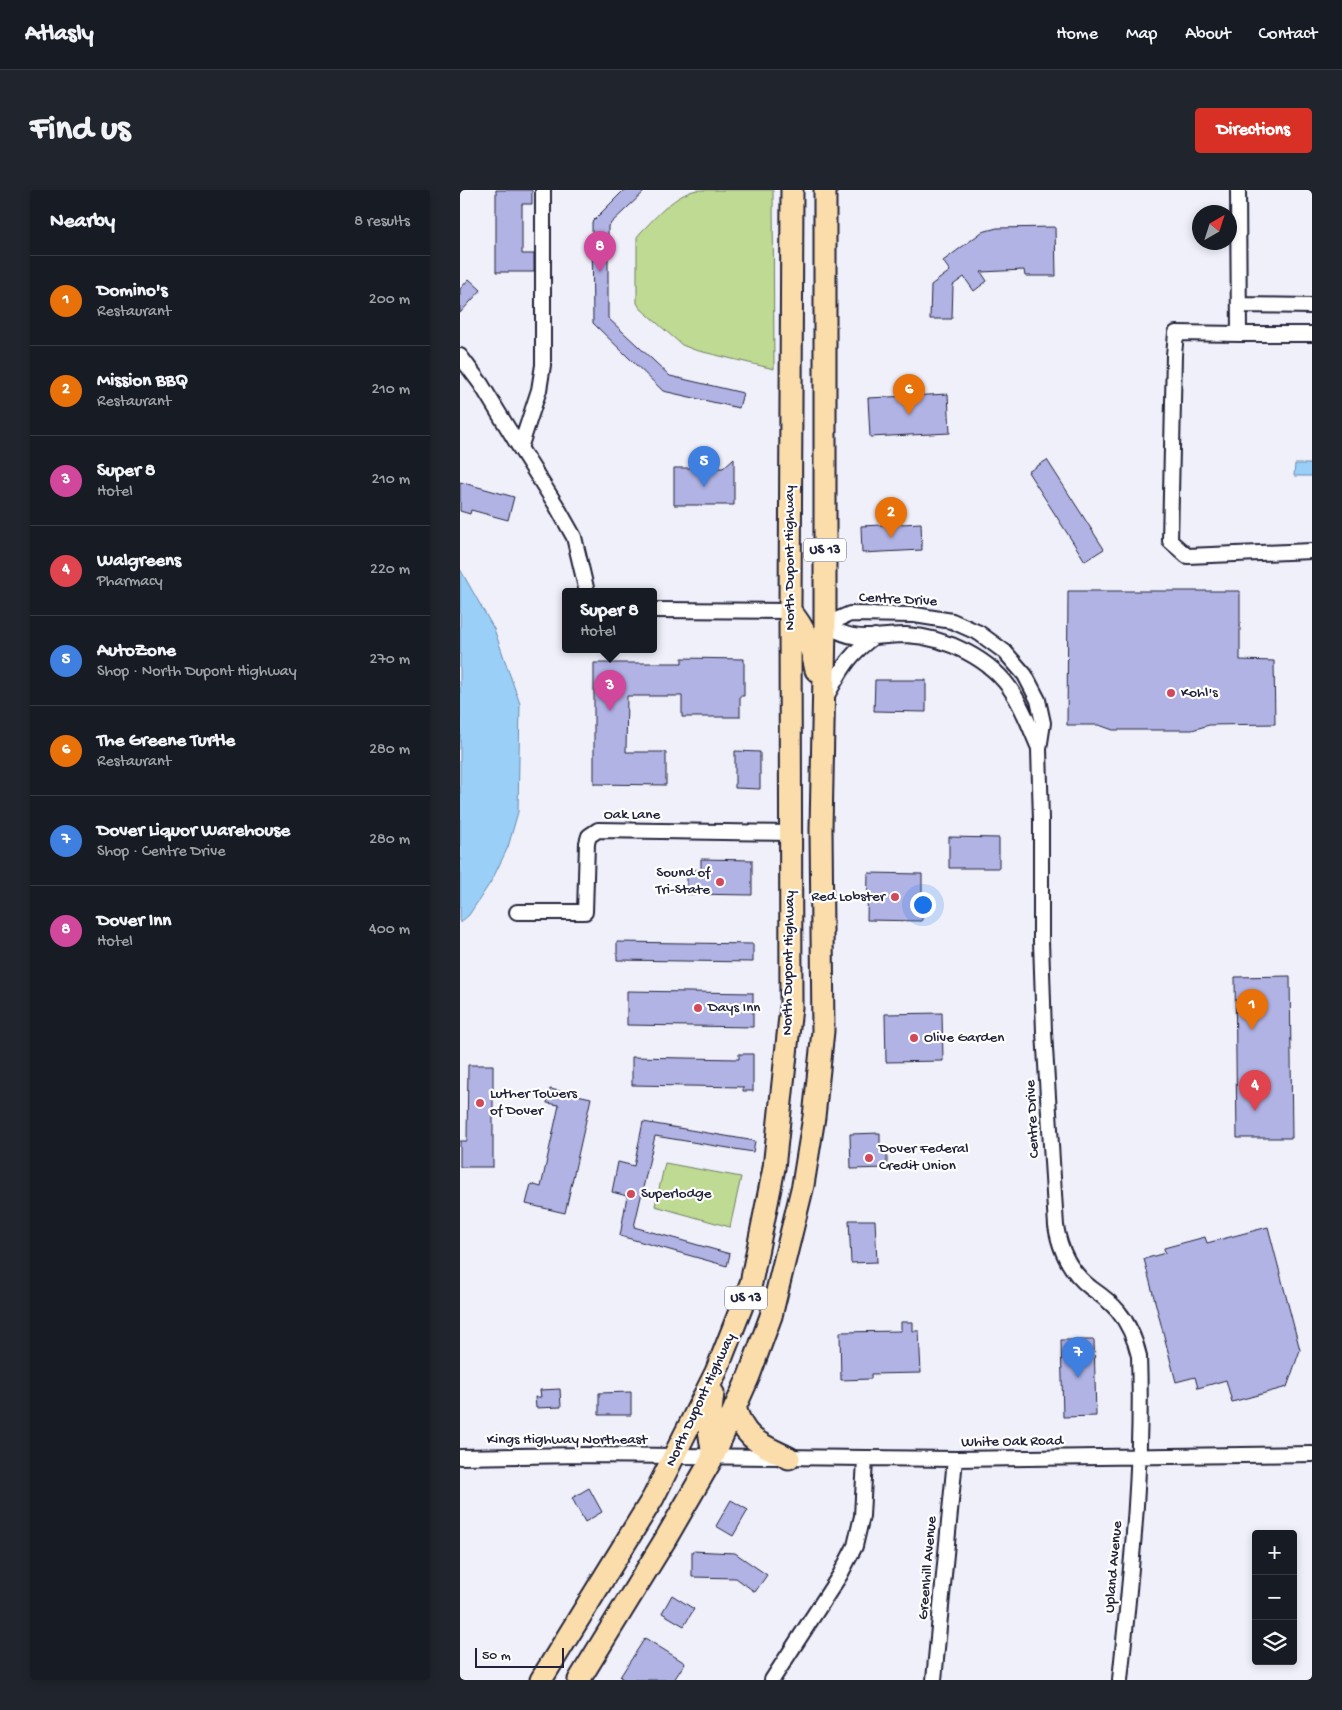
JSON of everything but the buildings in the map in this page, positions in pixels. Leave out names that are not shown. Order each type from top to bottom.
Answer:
[{"type":"highway","name":"North Dupont Highway","points":[[541,1680],[628,1540],[675,1456],[716,1372],[751,1283],[776,1158],[791,1008],[790,572],[792,190]]},
{"type":"highway","name":"North Dupont Highway","points":[[578,1680],[713,1457],[748,1376],[771,1316],[803,1185],[814,1117],[822,1041],[822,829],[825,625],[825,190]]},
{"type":"highway","points":[[790,572],[805,607],[814,618],[825,625]]},
{"type":"highway","points":[[790,611],[806,634],[823,702]]},
{"type":"highway","points":[[791,833],[802,850],[804,928],[806,935],[814,941],[823,942]]},
{"type":"highway","points":[[713,1457],[709,1429],[716,1372]]},
{"type":"highway","points":[[735,1406],[738,1418],[753,1440],[789,1458]]},
{"type":"highway","points":[[669,1532],[675,1495],[675,1456]]},
{"type":"street","points":[[520,448],[540,390],[543,365],[543,190]]},
{"type":"street","points":[[1238,190],[1239,334]]},
{"type":"street","points":[[1239,305],[1312,306]]},
{"type":"street","points":[[1312,334],[1176,333],[1170,541],[1188,556],[1312,551]]},
{"type":"street","points":[[460,356],[481,384],[570,529],[578,552],[585,588]]},
{"type":"street","points":[[657,610],[790,611]]},
{"type":"street","name":"Centre Drive","points":[[825,625],[850,614],[915,615],[952,621],[979,634],[1006,652],[1032,687],[1042,711],[1043,723],[1039,749],[1041,941],[1044,1032],[1056,1226],[1062,1251],[1069,1264],[1079,1277],[1108,1300],[1118,1311],[1136,1340],[1140,1375],[1138,1456]]},
{"type":"street","name":"Centre Drive","points":[[825,625],[852,636],[905,635],[930,638],[956,648],[982,662],[1004,681],[1013,692],[1024,711],[1039,749]]},
{"type":"street","points":[[823,702],[849,658],[858,648],[875,636]]},
{"type":"street","name":"Oak Lane","points":[[517,912],[585,912],[587,843],[589,836],[598,830],[791,833]]},
{"type":"street","name":"Kings Highway Northeast","points":[[460,1457],[584,1454],[713,1457]]},
{"type":"street","name":"White Oak Road","points":[[713,1457],[955,1459],[1312,1454]]},
{"type":"street","name":"Upland Avenue","points":[[1120,1680],[1132,1563],[1138,1456]]},
{"type":"street","points":[[772,1680],[840,1575],[855,1546],[862,1516],[865,1459]]},
{"type":"street","name":"Greenhill Avenue","points":[[934,1680],[955,1459]]},
{"type":"green space","points":[[697,190],[773,190],[774,369],[695,350],[682,345],[640,308],[637,303],[637,237],[673,201]]},
{"type":"green space","points":[[665,1163],[741,1177],[730,1227],[655,1206]]},
{"type":"water","points":[[1295,464],[1312,464],[1312,476],[1294,476]]},
{"type":"water","points":[[460,569],[494,629],[520,704],[518,812],[508,847],[492,880],[469,915],[460,923]]},
{"type":"place","name":"Dover Inn","points":[[600,272]]},
{"type":"place","name":"The Greene Turtle","points":[[909,415]]},
{"type":"place","name":"AutoZone","points":[[704,487]]},
{"type":"place","name":"Mission BBQ","points":[[891,538]]},
{"type":"place","name":"Kohl's","points":[[1171,693]]},
{"type":"place","name":"Super 8","points":[[610,711]]},
{"type":"place","name":"Sound of Tri-State","points":[[720,882]]},
{"type":"place","name":"Red Lobster","points":[[895,897]]},
{"type":"place","name":"Days Inn","points":[[698,1008]]},
{"type":"place","name":"Domino's","points":[[1252,1030]]},
{"type":"place","name":"Olive Garden","points":[[914,1038]]},
{"type":"place","name":"Luther Towers of Dover","points":[[480,1103]]},
{"type":"place","name":"Walgreens","points":[[1255,1111]]},
{"type":"place","name":"Dover Federal Credit Union","points":[[869,1158]]},
{"type":"place","name":"Superlodge","points":[[631,1194]]},
{"type":"place","name":"Dover Liquor Warehouse","points":[[1078,1378]]}]
